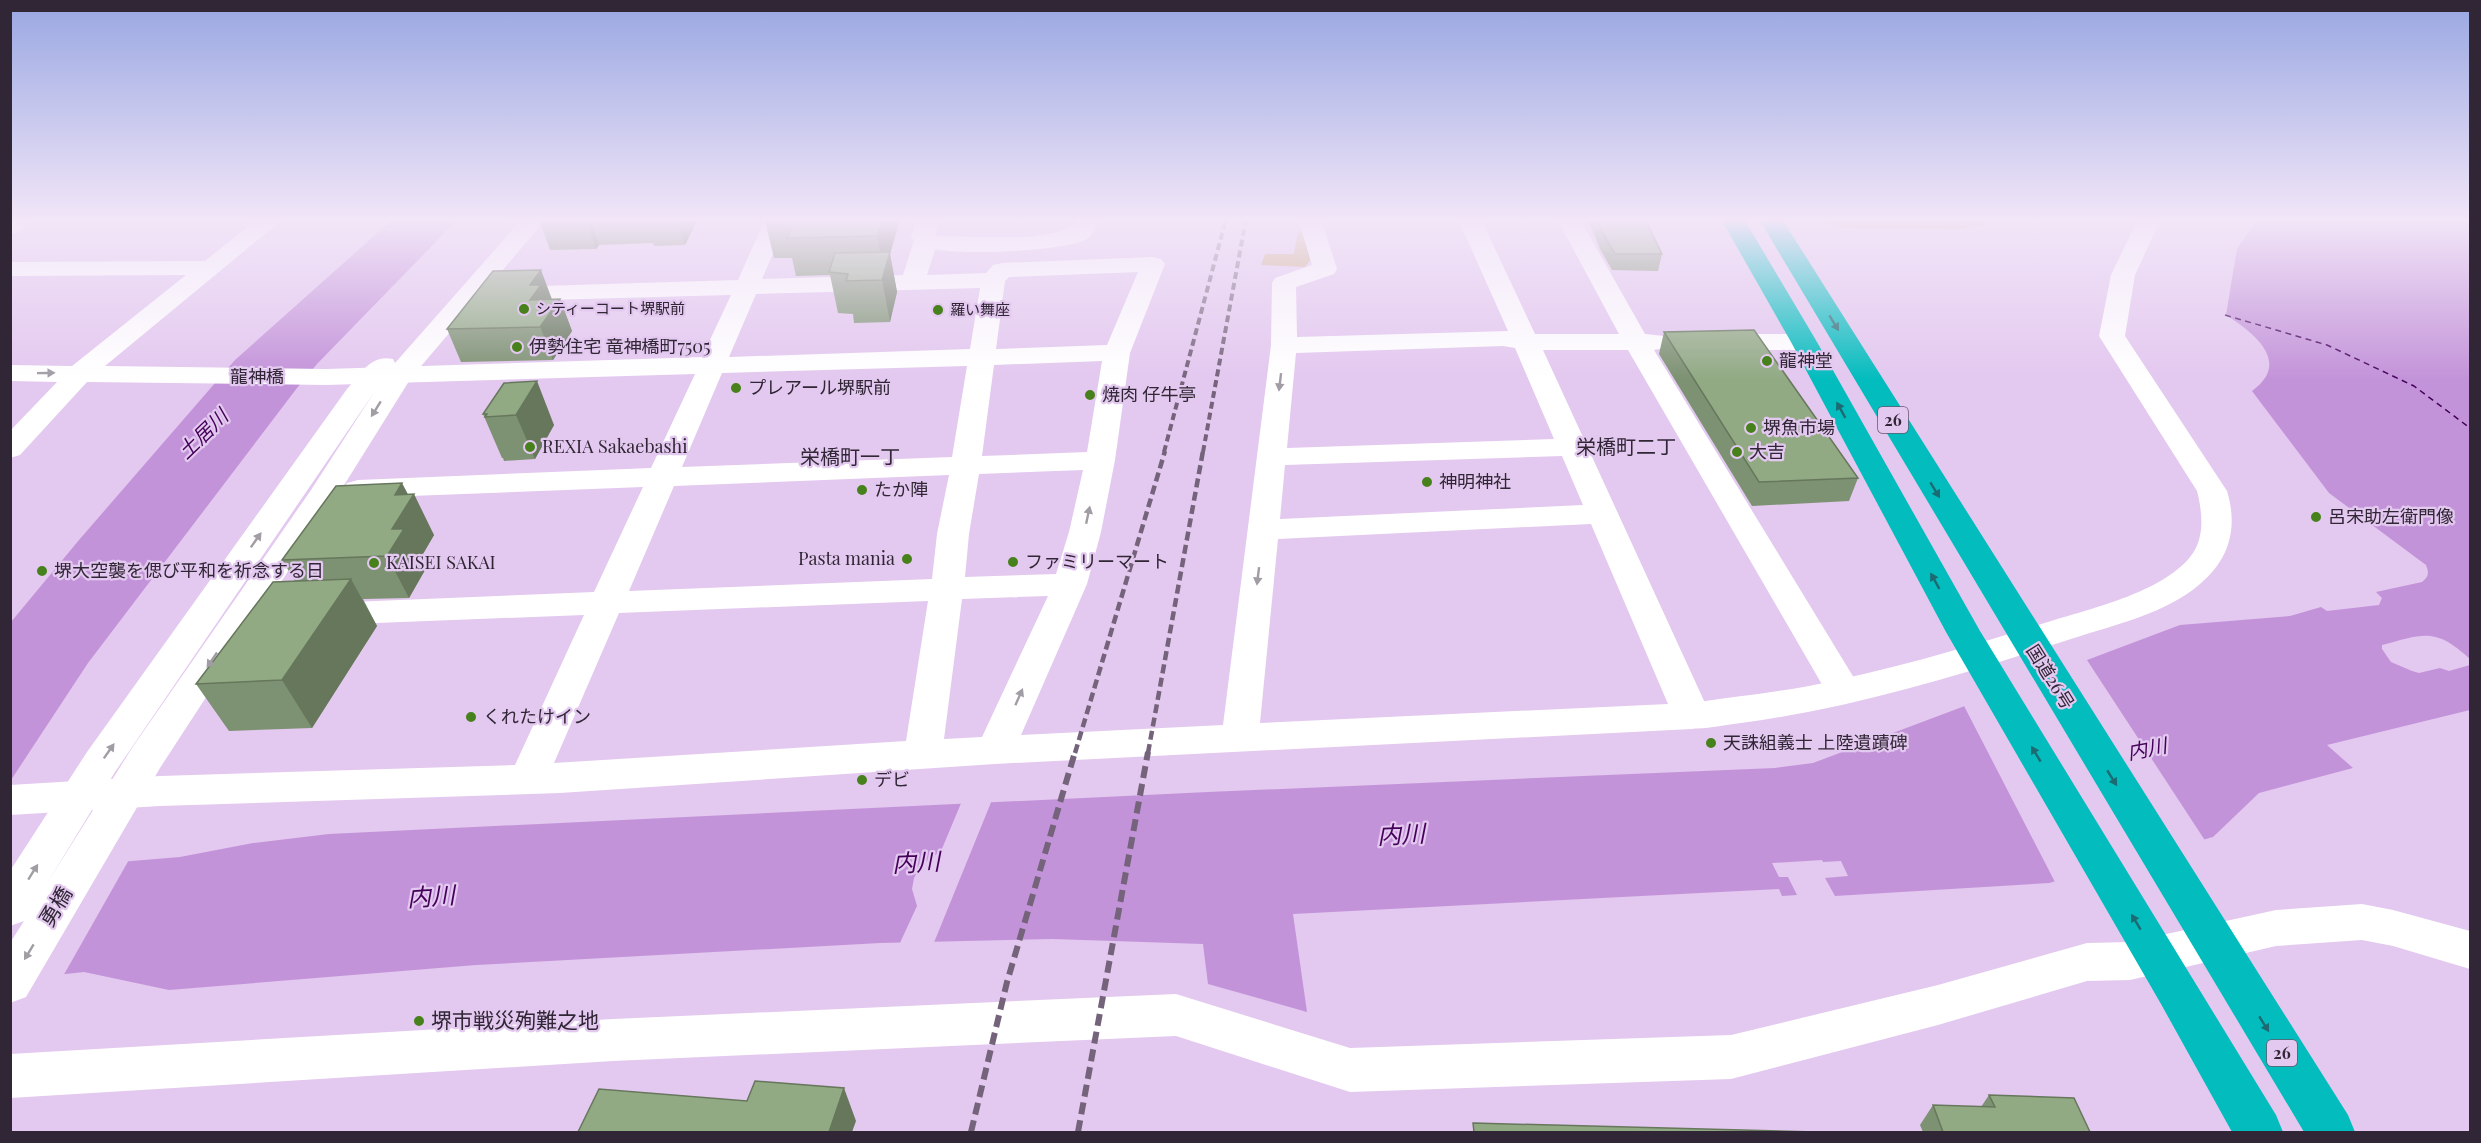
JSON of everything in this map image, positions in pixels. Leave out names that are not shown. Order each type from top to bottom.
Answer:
[{"type":"highway","name":"26","points":[[1763,272],[1804,342],[1963,632],[2259,1132]]},
{"type":"highway","name":"国道26号","points":[[1803,272],[2331,1132]]},
{"type":"street","points":[[10,449],[81,372],[207,272]]},
{"type":"street","points":[[388,374],[469,272]]},
{"type":"street","points":[[388,374],[470,295],[489,272]]},
{"type":"street","points":[[528,779],[753,272]]},
{"type":"street","points":[[913,282],[916,272]]},
{"type":"street","points":[[470,295],[913,282],[1035,272]]},
{"type":"street","points":[[995,750],[1070,584],[1085,532],[1100,460],[1117,353],[1150,272]]},
{"type":"street","points":[[1240,737],[1284,345],[1284,283],[1315,272]]},
{"type":"street","points":[[1494,272],[1692,716]]},
{"type":"street","points":[[1598,272],[1844,691]]},
{"type":"street","points":[[24,798],[528,779],[995,750],[1692,716],[1774,705],[1844,691],[2003,649],[2117,612],[2171,589],[2186,579],[2207,557],[2217,532],[2218,519],[2212,491],[2112,336],[2124,272]]},
{"type":"street","points":[[923,755],[953,534],[982,356],[998,275]]},
{"type":"street","points":[[1284,345],[1503,338],[1526,342],[1804,342]]},
{"type":"street","name":"龍神橋","points":[[10,373],[81,372],[188,377],[326,377],[1117,353]]},
{"type":"street","name":"勇橋","points":[[10,983],[125,793],[326,490],[388,374]]},
{"type":"street","name":"勇橋","points":[[10,908],[101,762],[357,395],[388,374]]},
{"type":"street","points":[[1270,457],[1572,447]]},
{"type":"street","points":[[326,490],[1100,460]]},
{"type":"street","points":[[1264,530],[1602,514]]},
{"type":"street","points":[[241,618],[1070,584]]},
{"type":"street","points":[[10,1076],[613,1040],[1176,1015],[1350,1070],[1731,1057],[1938,1005],[2087,962],[2130,961],[2276,928],[2362,922],[2393,928],[2470,950]]},
{"type":"water","name":"土居川","points":[[333,272],[406,272],[317,364],[297,388],[88,663],[11,780],[11,622],[235,360]]},
{"type":"water","name":"内川","points":[[2233,272],[2470,272],[2470,659],[2447,642],[2429,636],[2419,636],[2382,645],[2382,649],[2391,662],[2419,673],[2440,668],[2449,671],[2470,665],[2470,710],[2327,745],[2353,768],[2259,793],[2213,837],[2049,883],[1835,896],[1825,878],[1848,876],[1841,861],[1823,862],[1822,860],[1772,863],[1779,877],[1788,877],[1797,895],[1782,896],[1779,889],[1293,914],[1307,1012],[1208,984],[1203,944],[1053,939],[880,943],[476,965],[169,990],[84,972],[11,980],[11,871],[180,857],[253,843],[329,834],[1208,792],[1775,768],[1813,763],[2180,625],[2290,616],[2321,607],[2327,611],[2379,605],[2382,598],[2376,592],[2422,582],[2428,574],[2426,565],[2329,493],[2252,391],[2264,380],[2269,369],[2269,359],[2257,339],[2226,315]]},
{"type":"pier","points":[[2085,657],[2206,842],[2056,884],[1963,704]]},
{"type":"pier","points":[[992,800],[933,945],[899,945],[917,906],[912,889],[920,866],[941,851],[962,801]]},
{"type":"pier","points":[[130,858],[62,978],[10,983],[10,868]]},
{"type":"building","points":[[492,272],[539,272],[530,285],[541,285],[530,300],[560,299],[540,327],[447,329]]},
{"type":"building","points":[[832,272],[884,272],[882,280],[846,281],[848,274]]},
{"type":"building","name":"堺魚市場","points":[[1754,330],[1858,478],[1759,482],[1664,332]]},
{"type":"building","points":[[537,381],[516,415],[485,417],[487,414],[483,414],[504,383]]},
{"type":"building","points":[[402,483],[395,495],[414,494],[392,529],[404,529],[387,556],[282,560],[336,486]]},
{"type":"building","points":[[351,579],[282,680],[196,684],[273,582]]},
{"type":"building","points":[[755,1081],[844,1088],[829,1132],[578,1132],[599,1089],[747,1101]]},
{"type":"building","points":[[1989,1095],[2074,1098],[2090,1132],[1943,1132],[1933,1105],[1995,1107]]},
{"type":"building","points":[[1473,1123],[1815,1132],[1474,1132]]},
{"type":"ferry route","points":[[2225,315],[2327,345],[2414,386],[2470,428]]},
{"type":"railway","points":[[1164,452],[1212,272]]},
{"type":"railway","points":[[1203,452],[1236,272]]},
{"type":"railway","points":[[1075,753],[1165,451]]},
{"type":"railway","points":[[1148,753],[1203,451]]},
{"type":"railway","points":[[971,1132],[1007,982],[1075,752]]},
{"type":"railway","points":[[1078,1132],[1148,752]]},
{"type":"place","name":"シティーコート堺駅前","points":[[524,309]]},
{"type":"place","name":"羅い舞座","points":[[938,310]]},
{"type":"place","name":"伊勢住宅 竜神橋町7505","points":[[517,347]]},
{"type":"place","name":"龍神堂","points":[[1767,361]]},
{"type":"place","name":"プレアール堺駅前","points":[[736,388]]},
{"type":"place","name":"焼肉 仔牛亭","points":[[1090,395]]},
{"type":"place","name":"堺魚市場","points":[[1751,428]]},
{"type":"place","name":"REXIA Sakaebashi","points":[[530,447]]},
{"type":"place","name":"大吉","points":[[1737,452]]},
{"type":"place","name":"神明神社","points":[[1427,482]]},
{"type":"place","name":"たか陣","points":[[862,490]]},
{"type":"place","name":"呂宋助左衛門像","points":[[2316,517]]},
{"type":"place","name":"Pasta mania","points":[[907,559]]},
{"type":"place","name":"ファミリーマート","points":[[1013,562]]},
{"type":"place","name":"KAISEI SAKAI","points":[[374,563]]},
{"type":"place","name":"堺大空襲を偲び平和を祈念する日","points":[[42,571]]},
{"type":"place","name":"くれたけイン","points":[[471,717]]},
{"type":"place","name":"天誅組義士 上陸遺蹟碑","points":[[1711,743]]},
{"type":"place","name":"デビ","points":[[862,780]]},
{"type":"place","name":"堺市戦災殉難之地","points":[[419,1021]]},
{"type":"district","name":"栄橋町二丁","points":[[1626,447]]},
{"type":"district","name":"栄橋町一丁","points":[[850,457]]}]
